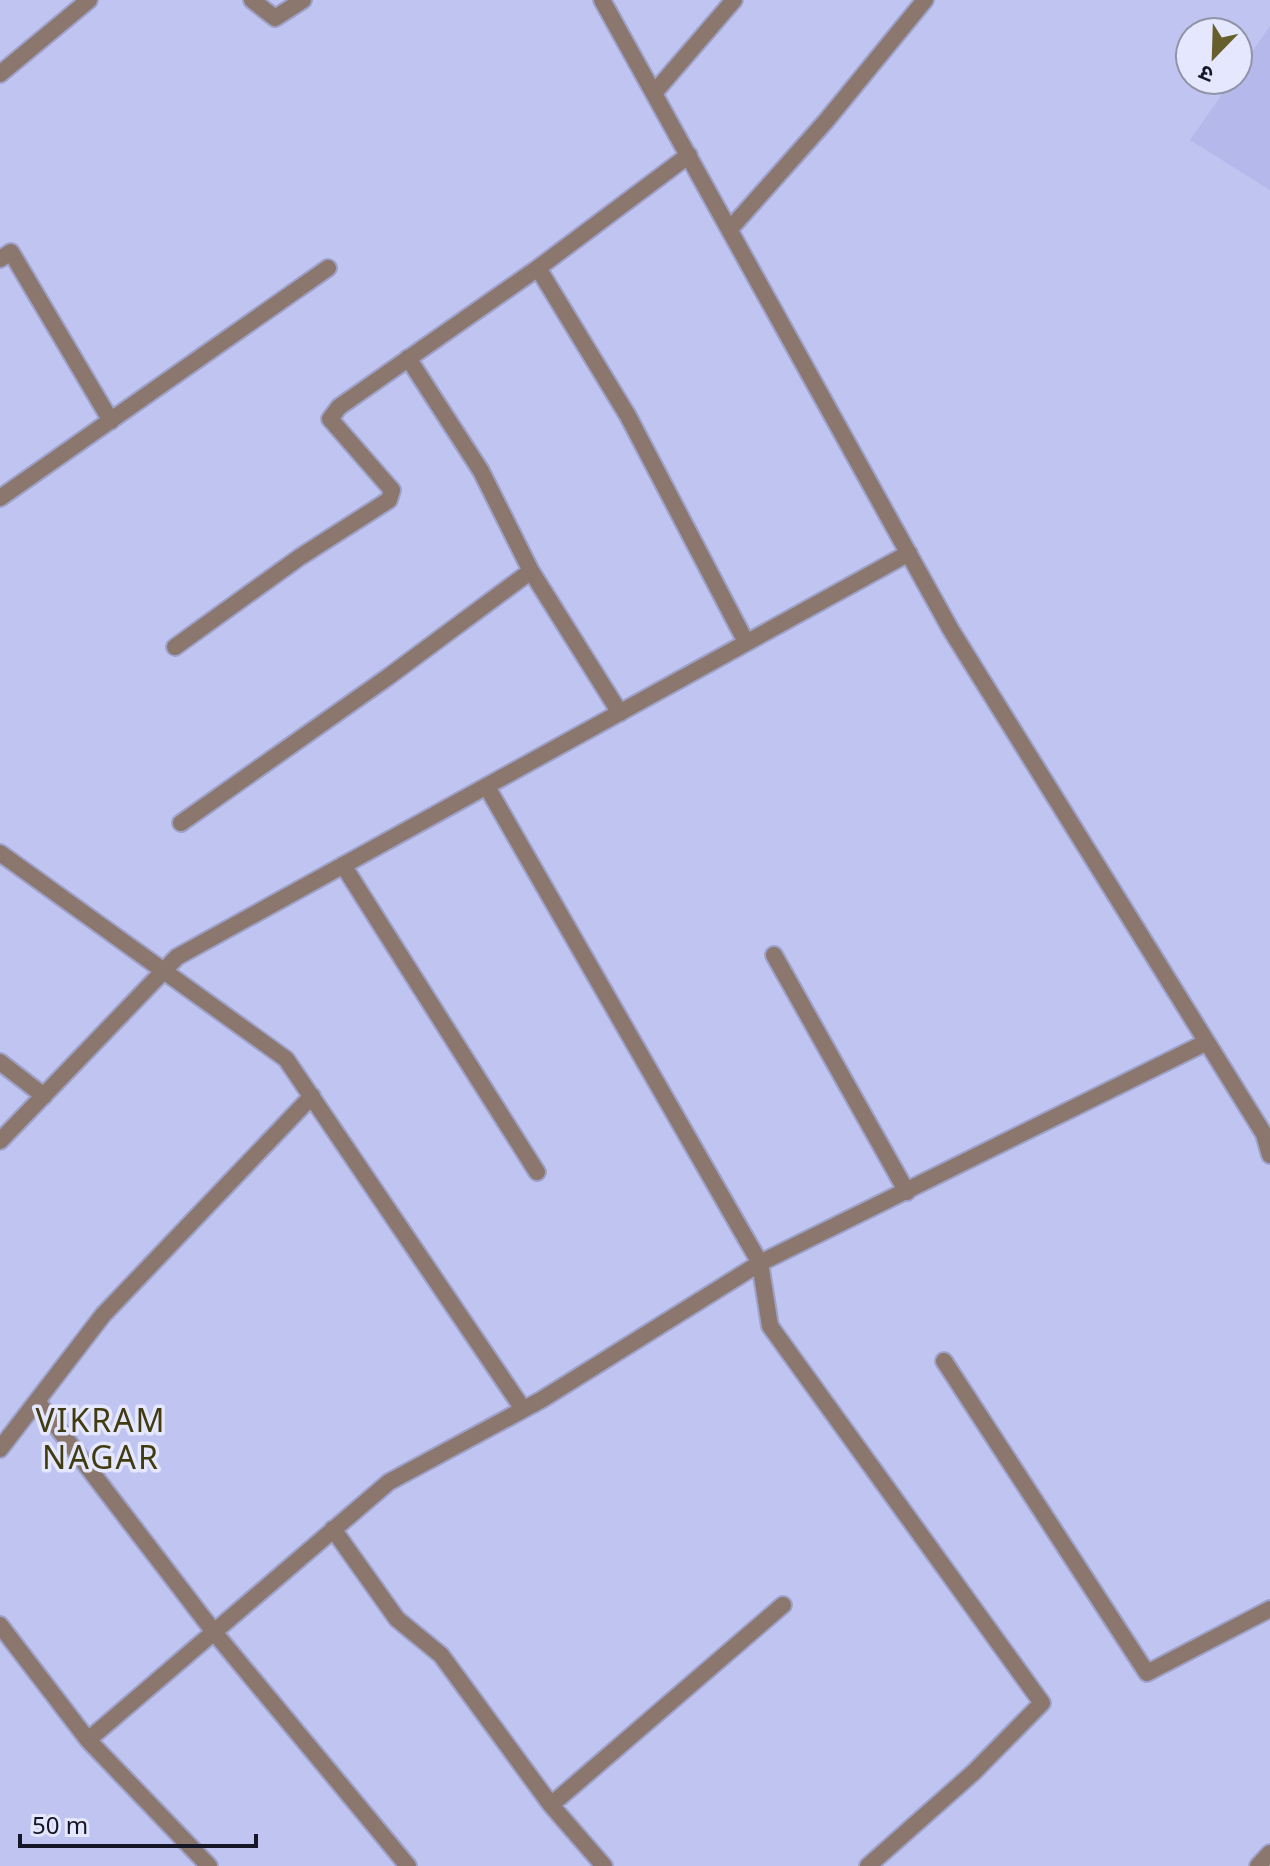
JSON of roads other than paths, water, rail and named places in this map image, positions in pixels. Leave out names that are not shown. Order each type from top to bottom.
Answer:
[{"type":"street","points":[[0,74],[89,0]]},
{"type":"street","points":[[252,0],[275,18],[303,0]]},
{"type":"street","points":[[602,0],[951,630],[1264,1134],[1270,1155]]},
{"type":"street","points":[[654,93],[734,0]]},
{"type":"street","points":[[730,229],[826,121],[925,0]]},
{"type":"street","points":[[175,647],[300,557],[389,500],[392,490],[330,419],[339,407],[538,268],[689,155]]},
{"type":"street","points":[[0,259],[11,252],[111,421]]},
{"type":"street","points":[[0,498],[328,268]]},
{"type":"street","points":[[538,268],[628,416],[746,642]]},
{"type":"street","points":[[408,358],[481,471],[531,571],[620,713]]},
{"type":"street","points":[[0,1141],[177,957],[909,553]]},
{"type":"street","points":[[181,823],[388,677],[531,571]]},
{"type":"street","points":[[487,787],[760,1263],[770,1326],[1042,1703],[974,1772],[868,1866]]},
{"type":"street","points":[[0,854],[286,1059],[523,1409]]},
{"type":"street","points":[[343,865],[537,1172]]},
{"type":"street","points":[[774,955],[907,1192]]},
{"type":"street","points":[[88,1740],[389,1482],[627,1349],[760,1263],[1207,1042]]},
{"type":"street","points":[[0,1062],[44,1096]]},
{"type":"street","points":[[0,1449],[103,1315],[312,1096]]},
{"type":"street","points":[[944,1361],[1147,1673],[1270,1609]]},
{"type":"street","points":[[37,1401],[214,1632],[408,1866]]},
{"type":"street","points":[[333,1529],[397,1619],[441,1655],[551,1805],[604,1866]]},
{"type":"street","points":[[551,1805],[783,1605]]},
{"type":"street","points":[[0,1625],[88,1740],[209,1866]]},
{"type":"street","points":[[1258,1866],[1270,1853]]},
{"type":"district","name":"VIKRAM NAGAR","points":[[101,1438]]}]
